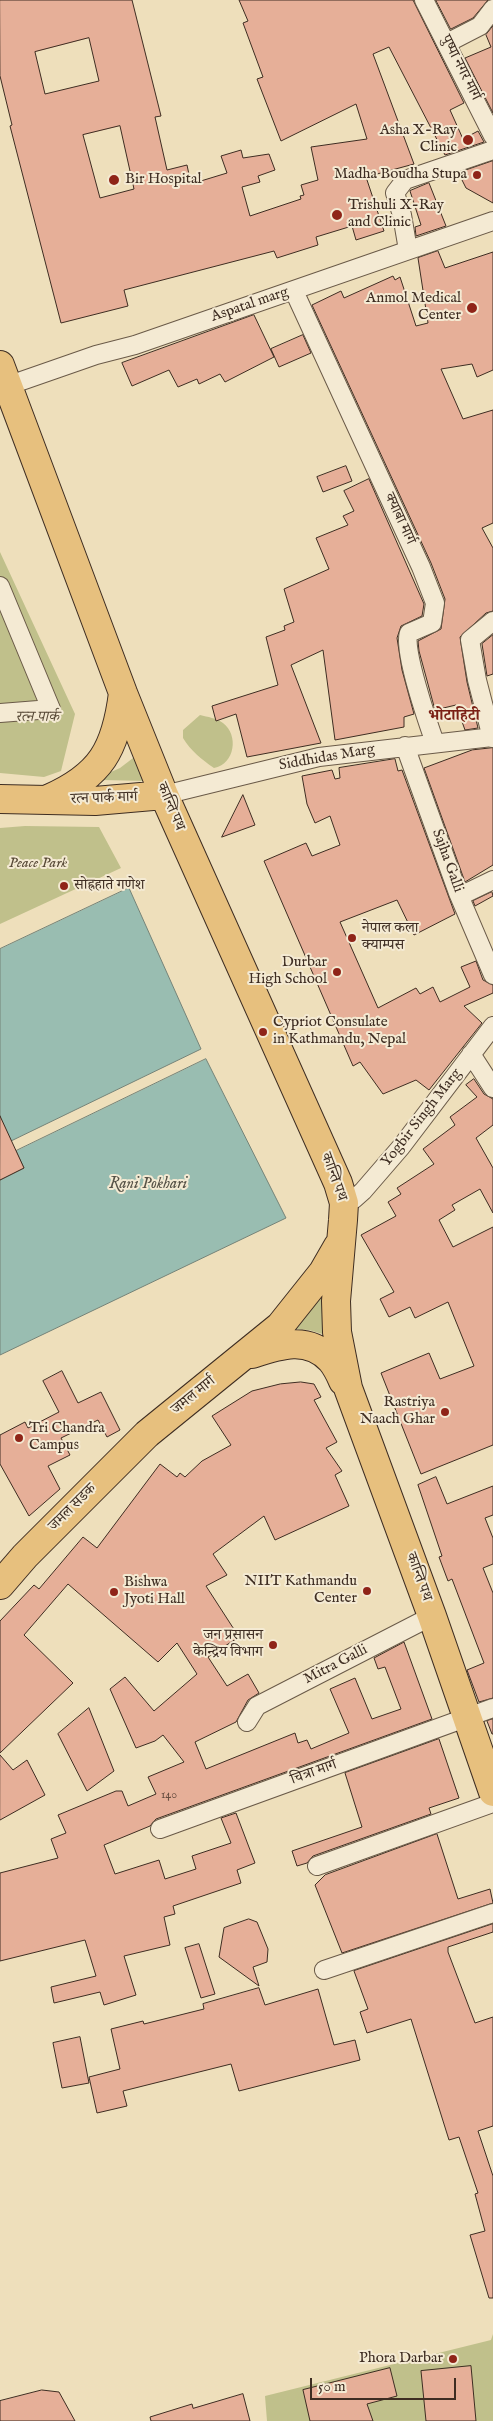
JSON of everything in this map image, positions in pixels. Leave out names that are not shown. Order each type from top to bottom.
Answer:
[{"type":"main road","name":"कान्ति पथ","points":[[3,376],[123,693],[164,795],[338,1183],[344,1203],[336,1301],[337,1332],[348,1388],[432,1616],[493,1792]]},
{"type":"main road","points":[[44,800],[70,789],[86,779],[101,760],[116,732],[123,693]]},
{"type":"main road","name":"रत्न पार्क मार्ग","points":[[0,799],[95,802],[164,795]]},
{"type":"main road","name":"कान्ति पथ","points":[[241,1358],[280,1326],[323,1272],[340,1243]]},
{"type":"main road","points":[[241,1358],[280,1345],[298,1343],[314,1349],[331,1360],[348,1388]]},
{"type":"main road","name":"जमल मार्ग","points":[[147,1434],[241,1358]]},
{"type":"main road","name":"जमल सडक","points":[[0,1585],[25,1556],[147,1434]]},
{"type":"street","name":"पुष्पा नगर मार्ग","points":[[424,0],[493,136]]},
{"type":"street","points":[[447,43],[480,26],[493,9]]},
{"type":"street","points":[[408,250],[402,215],[395,193],[405,180],[493,150]]},
{"type":"street","name":"Aspatal marg","points":[[3,376],[294,290],[493,221]]},
{"type":"street","name":"क्याबा मार्ग","points":[[294,290],[418,559],[435,603],[432,623],[406,636],[415,680],[434,743]]},
{"type":"street","points":[[0,586],[51,709],[0,713]]},
{"type":"street","points":[[492,737],[477,680],[470,640],[493,621]]},
{"type":"street","name":"Siddhidas Marg","points":[[164,795],[319,756],[492,737]]},
{"type":"street","name":"Sajha Galli","points":[[405,746],[460,896],[493,975]]},
{"type":"street","points":[[460,896],[493,880]]},
{"type":"street","name":"Yogbir Singh Marg","points":[[344,1203],[354,1199],[363,1191],[401,1147],[493,1026]]},
{"type":"street","points":[[471,1054],[493,1088]]},
{"type":"street","name":"Mitra Galli","points":[[247,1722],[256,1706],[432,1616]]},
{"type":"street","name":"चित्रा मार्ग","points":[[160,1829],[493,1708]]},
{"type":"street","points":[[317,1866],[493,1803]]},
{"type":"street","points":[[324,1970],[493,1913]]},
{"type":"green space","name":"रत्न पार्क","points":[[0,552],[75,714],[61,771],[44,777],[0,773]]},
{"type":"green space","points":[[200,715],[223,723],[228,728],[233,741],[227,761],[214,768],[189,747],[183,738],[183,730]]},
{"type":"green space","points":[[137,755],[147,781],[102,780],[102,776],[120,768]]},
{"type":"green space","name":"Peace Park","points":[[25,826],[99,827],[121,868],[0,924],[0,828]]},
{"type":"green space","points":[[319,1297],[324,1298],[329,1336],[309,1330],[291,1329]]},
{"type":"green space","name":"Phora Darbar","points":[[493,2334],[493,2421],[267,2421],[265,2396],[491,2340]]},
{"type":"water","points":[[129,888],[201,1049],[11,1141],[0,1121],[0,949]]},
{"type":"water","name":"Rani Pokhari","points":[[206,1059],[286,1218],[0,1355],[0,1180],[24,1168],[16,1151]]},
{"type":"building","points":[[0,0],[132,0],[161,116],[155,117],[167,170],[187,165],[191,184],[227,173],[221,156],[241,150],[243,158],[269,154],[275,170],[258,176],[260,182],[242,187],[250,216],[301,199],[300,196],[304,195],[301,185],[318,180],[311,147],[367,139],[356,104],[281,141],[257,79],[263,77],[243,23],[248,21],[239,0],[413,0],[464,103],[450,110],[463,139],[478,131],[484,142],[445,155],[389,47],[373,54],[414,164],[366,177],[384,231],[356,240],[352,226],[316,237],[318,245],[277,258],[274,251],[124,290],[128,306],[61,323],[10,126],[12,125],[0,76]],"holes":[[[89,38],[99,81],[45,94],[35,52]],[[120,126],[134,189],[100,198],[83,135]]]},
{"type":"building","points":[[436,0],[488,0],[473,18],[451,29]]},
{"type":"building","points":[[493,26],[493,113],[465,58],[491,47],[486,35]]},
{"type":"building","name":"Madha Boudha Stupa","points":[[493,161],[493,203],[466,188],[461,178],[461,172]]},
{"type":"building","points":[[429,183],[446,226],[416,236],[415,227],[421,225],[410,191]]},
{"type":"building","points":[[438,251],[445,268],[493,252],[493,370],[477,377],[472,364],[441,369],[463,419],[493,410],[493,523],[482,528],[493,548],[493,611],[486,613],[460,637],[467,682],[478,728],[465,730],[456,705],[435,710],[419,651],[418,641],[441,629],[445,599],[431,563],[312,305],[341,291],[344,298],[393,276],[395,280],[400,277],[416,326],[428,323],[418,258]]},
{"type":"building","points":[[254,315],[274,357],[225,382],[220,374],[199,384],[197,379],[178,387],[169,370],[132,386],[122,363]]},
{"type":"building","points":[[303,335],[311,353],[279,367],[271,349]]},
{"type":"building","points":[[346,466],[352,481],[323,492],[317,477]]},
{"type":"building","points":[[369,479],[424,604],[422,616],[401,626],[397,638],[402,670],[414,714],[404,717],[404,727],[335,740],[323,650],[291,665],[321,743],[247,757],[236,714],[216,721],[212,706],[278,685],[266,637],[285,630],[284,626],[294,622],[284,589],[329,569],[316,538],[348,525],[343,516],[354,511],[344,491]]},
{"type":"building","points":[[493,635],[493,674],[487,676],[482,644]]},
{"type":"building","points":[[493,748],[493,865],[465,882],[424,768],[472,750]]},
{"type":"building","points":[[395,759],[398,771],[402,770],[455,914],[414,935],[397,900],[340,922],[378,1008],[416,988],[420,994],[433,987],[440,1002],[470,987],[461,967],[476,961],[483,980],[493,985],[493,993],[464,1006],[482,1023],[429,1090],[416,1080],[383,1094],[360,1062],[353,1066],[264,861],[306,843],[312,856],[340,845],[330,816],[315,823],[307,804],[302,776],[332,770],[335,779],[340,778],[339,768]]},
{"type":"building","points":[[243,795],[255,825],[222,837]]},
{"type":"building","points":[[492,892],[493,896],[475,906],[473,901]]},
{"type":"building","points":[[474,1079],[484,1094],[493,1099],[493,1125],[476,1138],[493,1168],[493,1213],[480,1189],[452,1205],[455,1210],[439,1220],[453,1247],[493,1227],[493,1445],[421,1474],[381,1373],[429,1353],[440,1379],[474,1366],[448,1302],[415,1318],[410,1307],[389,1317],[380,1299],[394,1292],[361,1235],[396,1216],[388,1202],[401,1194],[397,1188],[434,1164],[423,1149],[455,1125],[450,1117],[477,1097],[466,1085]]},
{"type":"building","points":[[0,1116],[24,1168],[0,1180]]},
{"type":"building","points":[[62,1371],[78,1403],[101,1392],[120,1430],[107,1437],[98,1420],[61,1438],[70,1455],[48,1466],[60,1489],[29,1516],[0,1464],[0,1435],[25,1422],[28,1428],[59,1412],[43,1381]]},
{"type":"building","points":[[301,1382],[314,1384],[321,1397],[314,1400],[337,1442],[326,1448],[342,1471],[335,1475],[349,1506],[275,1540],[264,1516],[213,1554],[227,1575],[206,1586],[239,1637],[208,1657],[227,1686],[248,1674],[259,1693],[248,1700],[236,1722],[195,1742],[206,1769],[295,1733],[298,1743],[307,1740],[311,1749],[349,1733],[330,1689],[355,1678],[372,1719],[401,1709],[385,1667],[378,1669],[374,1658],[404,1642],[432,1719],[156,1819],[150,1826],[104,1845],[115,1874],[159,1860],[165,1879],[196,1869],[192,1856],[231,1843],[221,1818],[236,1813],[255,1863],[237,1870],[241,1883],[173,1906],[175,1914],[164,1917],[170,1945],[124,1956],[136,1995],[104,2005],[100,1992],[54,2003],[51,1987],[96,1976],[85,1940],[0,1961],[0,1873],[58,1858],[51,1839],[66,1833],[58,1815],[116,1791],[122,1791],[128,1806],[156,1794],[148,1777],[184,1762],[163,1735],[155,1741],[136,1748],[110,1689],[125,1677],[154,1711],[197,1674],[177,1643],[158,1662],[68,1584],[24,1635],[73,1683],[0,1753],[0,1621],[34,1585],[39,1589],[83,1537],[97,1548],[160,1464],[177,1477],[180,1473],[185,1477],[202,1461],[231,1445],[212,1416],[252,1391],[280,1384]]},
{"type":"building","points":[[436,1477],[447,1504],[493,1486],[493,1515],[485,1518],[493,1538],[493,1564],[483,1568],[493,1593],[493,1698],[479,1702],[467,1670],[484,1663],[452,1579],[448,1581],[439,1557],[442,1556],[418,1485]]},
{"type":"building","points":[[89,1708],[114,1771],[87,1791],[58,1734]]},
{"type":"building","points":[[493,1719],[493,1734],[492,1734],[487,1721]]},
{"type":"building","points":[[439,1739],[459,1798],[429,1808],[431,1814],[313,1856],[307,1863],[297,1866],[292,1851],[362,1827],[345,1773]]},
{"type":"building","points":[[0,1755],[13,1770],[27,1760],[45,1795],[0,1820]]},
{"type":"building","points":[[437,1834],[458,1899],[490,1889],[493,1903],[342,1953],[315,1885],[325,1875]]},
{"type":"building","points":[[249,1919],[257,1922],[268,1949],[267,1962],[253,1967],[259,1986],[219,1957],[224,1928]]},
{"type":"building","points":[[493,1924],[493,1932],[448,1947],[448,1952],[475,2023],[493,2017],[493,2126],[478,2131],[493,2176],[493,2298],[489,2298],[470,2235],[485,2231],[475,2194],[478,2193],[459,2137],[449,2140],[411,2019],[367,2033],[360,2012],[368,2009],[354,1971]]},
{"type":"building","points":[[199,1944],[215,1994],[201,1998],[185,1948]]},
{"type":"building","points":[[259,1988],[265,2005],[318,1989],[334,2045],[355,2040],[360,2060],[239,2091],[231,2064],[123,2091],[127,2106],[97,2113],[89,2077],[120,2069],[111,2029],[143,2021],[144,2024],[204,2009],[203,2004]]},
{"type":"building","points":[[80,2037],[89,2083],[62,2088],[53,2043]]},
{"type":"building","points":[[471,2366],[476,2421],[426,2421],[421,2371]]},
{"type":"building","points":[[390,2368],[397,2396],[367,2404],[373,2421],[310,2421],[303,2390]]},
{"type":"building","points":[[42,2390],[59,2392],[75,2421],[0,2421],[0,2401]]},
{"type":"building","points":[[243,2394],[250,2421],[151,2421],[150,2417],[192,2404],[193,2408]]},
{"type":"place","name":"Asha X-Ray Clinic","points":[[468,140]]},
{"type":"place","name":"Madha Boudha Stupa","points":[[477,175]]},
{"type":"place","name":"Bir Hospital","points":[[114,180]]},
{"type":"place","name":"Trishuli X-Ray and Clinic","points":[[337,215]]},
{"type":"place","name":"Anmol Medical Center","points":[[472,308]]},
{"type":"place","name":"सोह्रहाते गणेश","points":[[64,886]]},
{"type":"place","name":"नेपाल कला क्याम्पस","points":[[352,938]]},
{"type":"place","name":"Durbar High School","points":[[337,972]]},
{"type":"place","name":"Cypriot Consulate in Kathmandu, Nepal","points":[[263,1032]]},
{"type":"place","name":"Rastriya Naach Ghar","points":[[445,1412]]},
{"type":"place","name":"Tri Chandra Campus","points":[[19,1438]]},
{"type":"place","name":"NIIT Kathmandu Center","points":[[367,1591]]},
{"type":"place","name":"Bishwa Jyoti Hall","points":[[114,1592]]},
{"type":"place","name":"जन प्रसासन केन्द्रिय विभाग","points":[[273,1645]]},
{"type":"place","name":"Phora Darbar","points":[[453,2359]]},
{"type":"district","name":"भोटाहिटी","points":[[454,717]]}]
